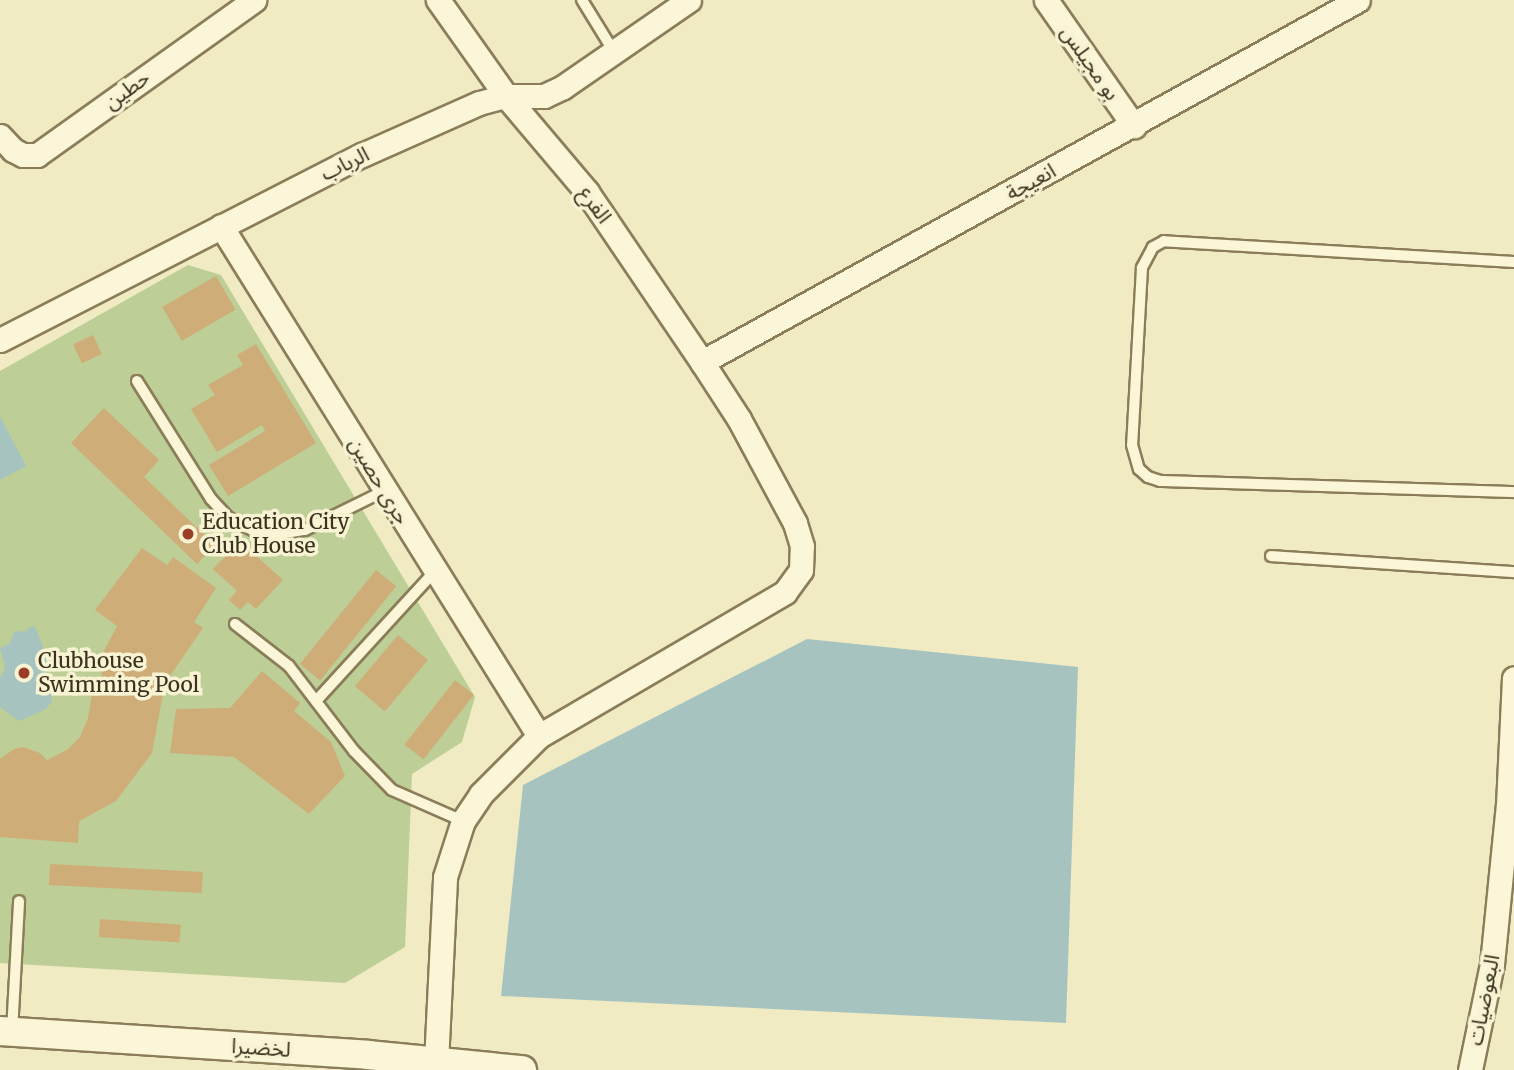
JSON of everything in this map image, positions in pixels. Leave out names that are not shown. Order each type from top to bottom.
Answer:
[{"type":"street","name":"حطين","points":[[0,136],[13,150],[23,155],[37,155],[254,0]]},
{"type":"street","name":"الفرع","points":[[439,0],[506,96],[587,192],[702,362],[739,419],[795,523],[802,547],[801,570],[785,593],[539,736]]},
{"type":"street","name":"بو مجيلس","points":[[1046,0],[1134,126]]},
{"type":"street","name":"انعيجة","points":[[702,362],[1358,0]]},
{"type":"street","name":"الرباب","points":[[0,340],[362,155],[479,103],[506,96],[544,96],[563,87],[677,3]]},
{"type":"street","name":"جرى حصين","points":[[220,226],[539,736]]},
{"type":"street","name":"البعوضيات","points":[[1470,1070],[1492,964],[1508,805],[1514,678]]},
{"type":"street","points":[[436,1062],[445,877],[463,821],[499,774],[539,736]]},
{"type":"street","name":"لخضيرا","points":[[6,1031],[522,1070]]},
{"type":"lane","points":[[582,0],[614,52]]},
{"type":"lane","points":[[1514,262],[1164,241],[1153,247],[1142,268],[1132,445],[1139,469],[1148,477],[1160,481],[1514,492]]},
{"type":"lane","points":[[137,380],[211,499],[240,525],[265,533],[292,534],[317,526],[386,490]]},
{"type":"lane","points":[[1271,556],[1514,572]]},
{"type":"lane","points":[[316,701],[434,572]]},
{"type":"lane","points":[[236,624],[289,666],[354,751],[392,790],[463,821]]},
{"type":"lane","points":[[6,1031],[19,901]]},
{"type":"green space","name":"Education City Club House","points":[[188,265],[221,275],[475,697],[462,742],[412,774],[405,947],[345,983],[0,963],[0,371]]},
{"type":"water","points":[[0,416],[26,466],[0,480]]},
{"type":"water","name":"Clubhouse Swimming Pool","points":[[34,625],[44,649],[52,653],[45,663],[52,701],[46,709],[19,721],[0,707],[0,679],[5,668],[0,648],[9,644],[15,631],[23,632]]},
{"type":"water","points":[[807,639],[1078,667],[1066,1023],[501,996],[523,785]]},
{"type":"building","points":[[216,276],[236,310],[182,341],[162,307]]},
{"type":"building","points":[[93,335],[102,354],[82,363],[73,344]]},
{"type":"building","points":[[256,344],[316,443],[228,496],[209,465],[265,431],[262,425],[217,452],[191,409],[215,395],[208,385],[243,365],[237,355]]},
{"type":"building","points":[[104,408],[159,460],[144,477],[215,545],[197,564],[71,443]]},
{"type":"building","points":[[240,541],[283,580],[256,609],[248,602],[240,610],[229,600],[237,591],[213,569]]},
{"type":"building","points":[[142,548],[167,565],[173,557],[216,588],[194,622],[203,628],[165,683],[152,753],[116,801],[79,821],[78,843],[0,837],[0,759],[14,749],[23,747],[40,753],[47,760],[67,750],[80,737],[88,718],[93,688],[101,689],[103,653],[117,626],[95,610]]},
{"type":"building","points":[[376,570],[396,586],[320,680],[300,664]]},
{"type":"building","points":[[398,635],[428,660],[385,711],[355,686]]},
{"type":"building","points":[[262,671],[300,703],[294,711],[331,742],[345,776],[309,814],[234,757],[170,753],[176,709],[230,708]]},
{"type":"building","points":[[455,680],[474,695],[423,759],[405,745]]},
{"type":"building","points":[[50,864],[203,872],[202,893],[49,885]]},
{"type":"building","points":[[100,919],[181,925],[180,943],[99,937]]},
{"type":"place","name":"Education City Club House","points":[[188,534]]},
{"type":"place","name":"Clubhouse Swimming Pool","points":[[24,673]]}]
